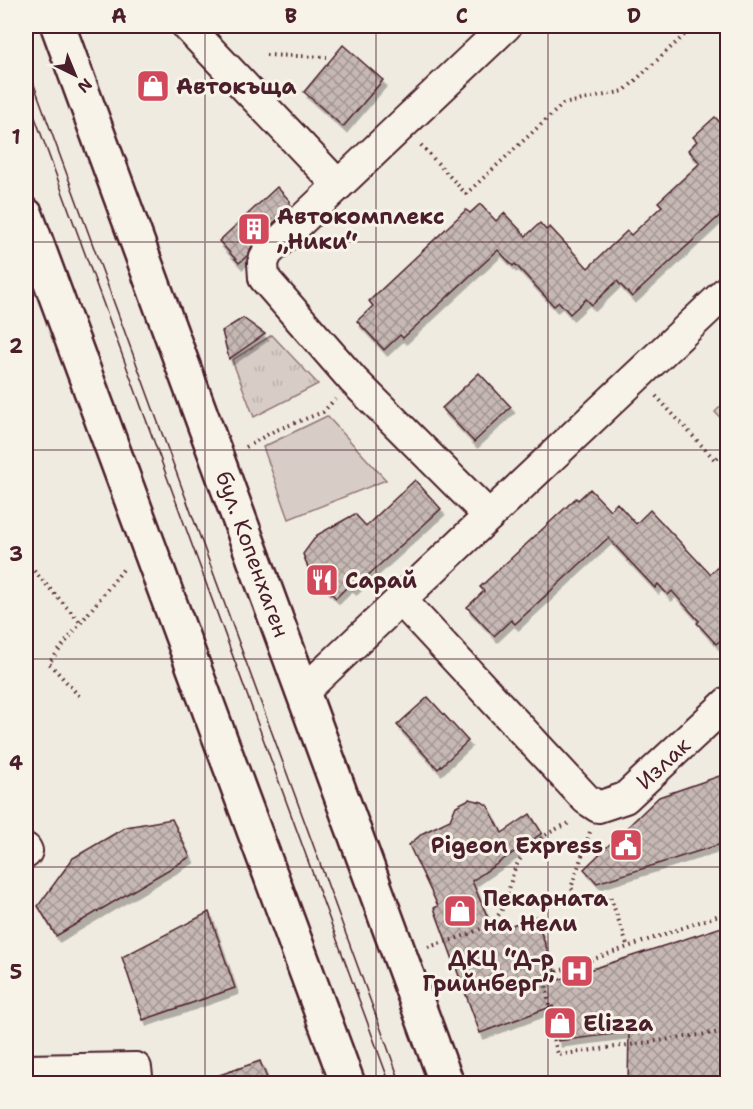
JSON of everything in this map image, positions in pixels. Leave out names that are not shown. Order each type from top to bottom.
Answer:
[{"type":"main road","name":"бул. Копенхаген","points":[[58,26],[447,1083]]},
{"type":"main road","points":[[28,233],[348,1083]]},
{"type":"street","points":[[187,26],[338,185]]},
{"type":"street","points":[[489,516],[353,380],[264,278],[263,263],[267,253],[506,26]]},
{"type":"street","points":[[303,692],[728,290]]},
{"type":"street","points":[[401,600],[603,802]]},
{"type":"street","name":"Излак","points":[[603,802],[728,702]]},
{"type":"street","points":[[26,1070],[136,1068],[138,1083]]},
{"type":"path","points":[[402,124],[466,194],[563,104],[624,90],[694,26]]},
{"type":"path","points":[[266,55],[327,57]]},
{"type":"path","points":[[637,376],[715,460],[728,448]]},
{"type":"path","points":[[246,447],[274,431],[323,412],[353,380]]},
{"type":"path","points":[[79,696],[49,663],[130,559]]},
{"type":"path","points":[[26,562],[81,623]]},
{"type":"path","points":[[603,802],[571,888],[585,904],[610,896],[628,947]]},
{"type":"path","points":[[427,948],[461,937],[494,921],[504,909],[513,875],[521,857],[554,829],[572,822],[583,809],[603,802]]},
{"type":"path","points":[[728,912],[545,976],[552,1032],[558,1055],[728,1031]]},
{"type":"green space","points":[[272,335],[318,384],[254,417],[232,360]]},
{"type":"green space","points":[[727,400],[727,425],[715,412]]},
{"type":"green space","points":[[327,416],[386,480],[289,519],[263,447]]},
{"type":"building","points":[[343,45],[383,80],[343,127],[304,92]]},
{"type":"building","points":[[715,117],[728,131],[728,208],[632,297],[617,281],[592,305],[586,299],[570,314],[559,302],[554,306],[515,264],[513,266],[498,250],[403,338],[400,335],[384,350],[357,321],[373,306],[369,301],[466,210],[470,213],[480,204],[496,221],[504,213],[526,236],[540,223],[546,230],[550,227],[588,268],[627,231],[631,235],[662,206],[658,202],[700,163],[688,150],[697,141],[693,137]]},
{"type":"building","name":"Автокомплекс „Ники“","points":[[277,187],[290,201],[290,208],[255,240],[247,256],[239,263],[219,241]]},
{"type":"building","points":[[243,318],[265,334],[229,359],[222,331]]},
{"type":"building","points":[[479,373],[511,407],[474,442],[442,408]]},
{"type":"building","points":[[415,480],[441,509],[353,589],[349,585],[336,598],[309,570],[303,554],[317,535],[355,514],[366,526]]},
{"type":"building","points":[[590,489],[610,510],[617,503],[636,524],[650,510],[710,574],[728,558],[728,633],[716,644],[672,591],[668,595],[658,584],[655,588],[608,538],[515,624],[511,620],[494,636],[467,607],[484,591],[480,587],[576,498],[578,500]]},
{"type":"building","points":[[428,697],[468,741],[438,769],[397,725]]},
{"type":"building","points":[[728,773],[728,842],[597,883],[584,869],[659,797]]},
{"type":"building","points":[[469,799],[488,806],[502,833],[530,814],[542,833],[472,881],[494,932],[535,916],[558,980],[728,925],[728,1083],[628,1083],[629,1032],[558,1041],[553,1006],[480,1033],[434,908],[438,906],[409,845],[423,833],[450,820],[456,806]]},
{"type":"building","points":[[172,819],[190,857],[56,936],[38,906],[73,858],[126,827]]},
{"type":"building","points":[[209,912],[235,988],[143,1020],[122,957]]},
{"type":"building","points":[[260,1061],[269,1083],[205,1083],[205,1080]]},
{"type":"tram line","points":[[26,63],[401,1084]]},
{"type":"tram line","points":[[26,93],[390,1084]]},
{"type":"place","name":"Автокъща","points":[[153,86]]},
{"type":"place","name":"Автокомплекс „Ники“","points":[[254,229]]},
{"type":"place","name":"Сарай","points":[[322,580]]},
{"type":"place","name":"Pigeon Express","points":[[626,845]]},
{"type":"place","name":"Пекарната на Нели","points":[[460,911]]},
{"type":"place","name":"ДКЦ “Д-р Грийнберг”","points":[[577,971]]},
{"type":"place","name":"Elizza","points":[[560,1023]]}]
